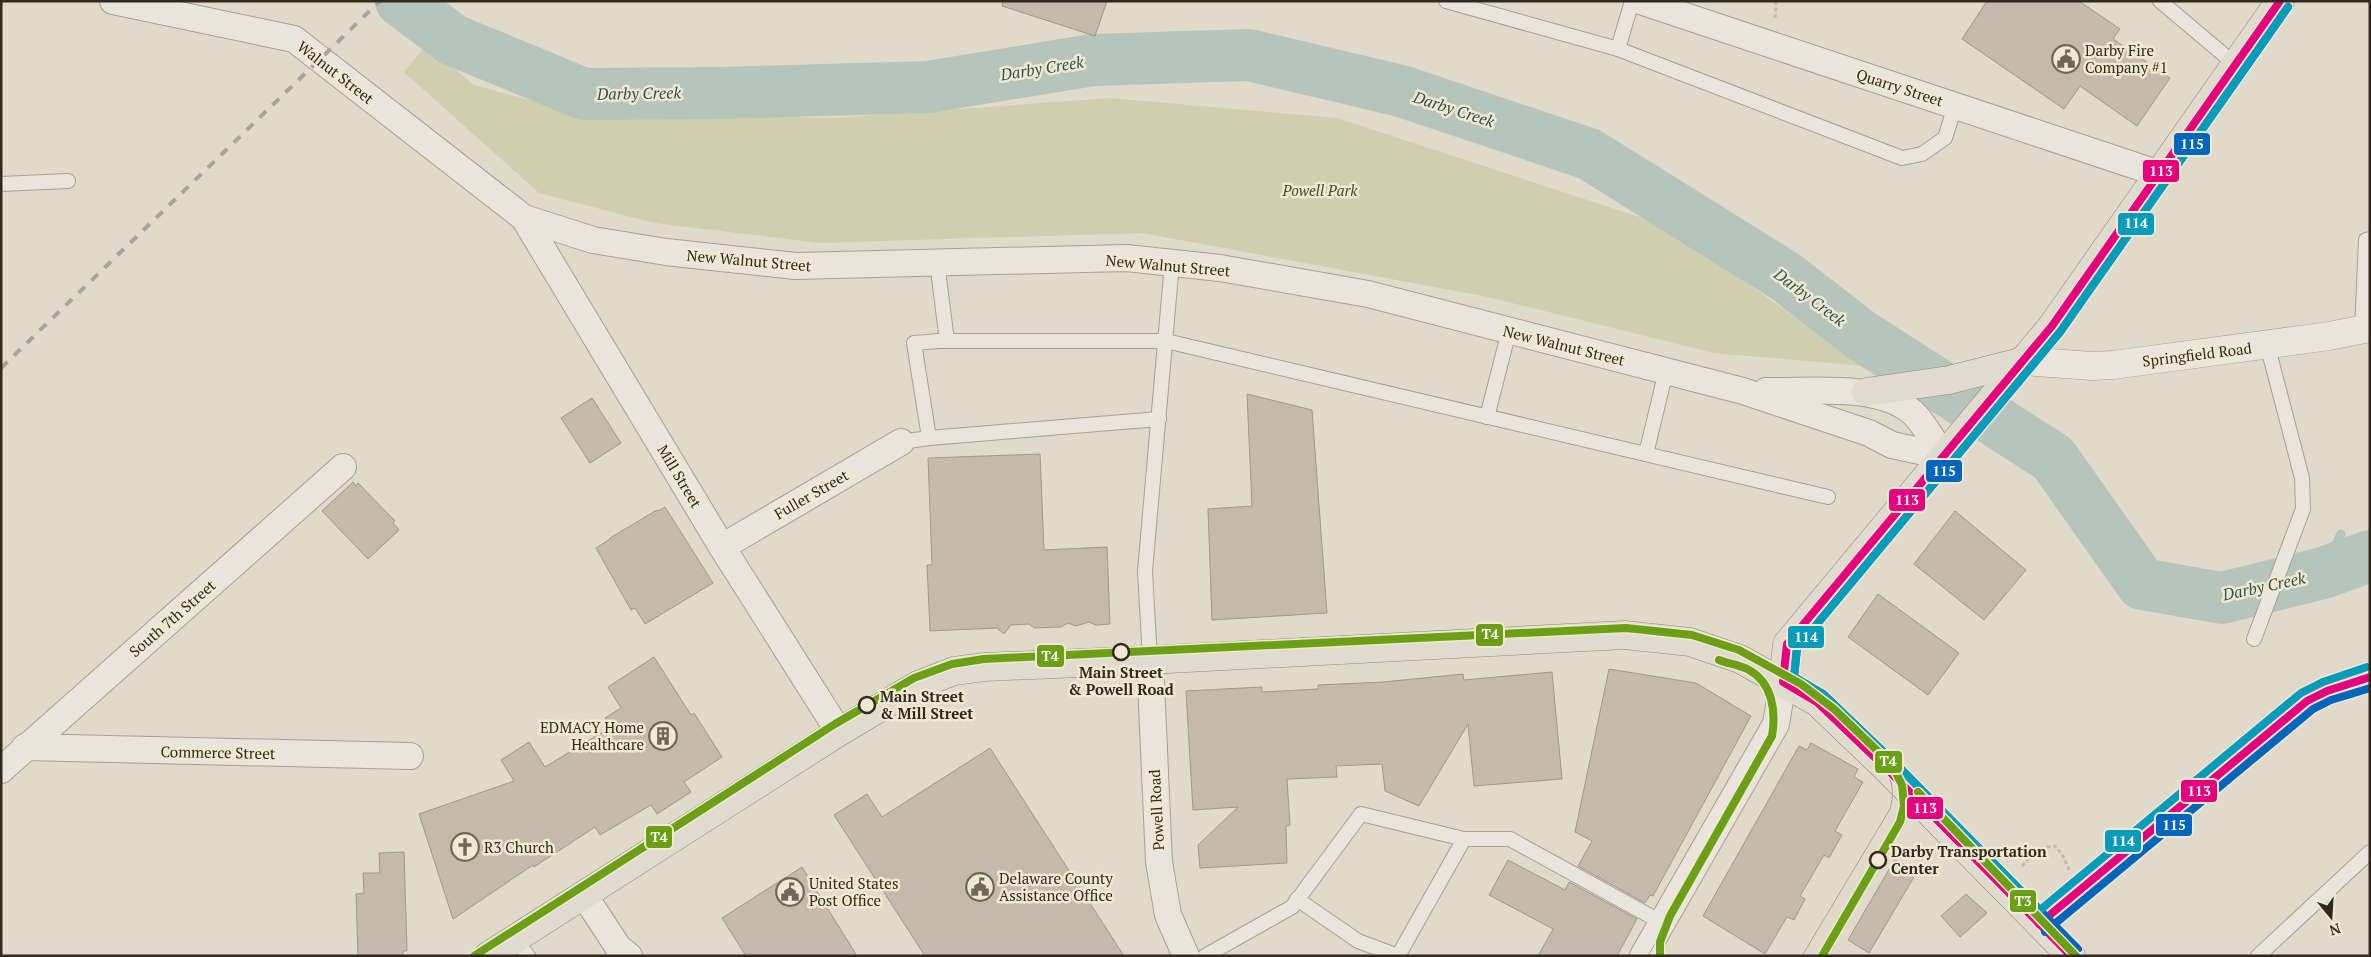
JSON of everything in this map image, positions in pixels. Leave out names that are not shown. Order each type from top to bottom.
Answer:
[{"type":"main road","points":[[1783,682],[1787,644],[2073,299],[2280,1]]},
{"type":"main road","points":[[1866,392],[1957,378],[2024,360]]},
{"type":"main road","points":[[488,956],[521,947],[584,895],[840,732],[918,685],[954,671],[984,667],[1625,635],[1690,642],[1740,659],[1817,702],[2006,888],[2071,956]]},
{"type":"street","name":"Walnut Street","points":[[113,1],[294,39],[524,218]]},
{"type":"street","name":"Quarry Street","points":[[1640,1],[2160,174]]},
{"type":"street","name":"New Walnut Street","points":[[524,218],[594,240],[666,252],[796,266],[1126,258],[1220,268],[1368,294],[1743,391],[1869,433],[1892,445],[1943,456]]},
{"type":"street","name":"Mill Street","points":[[524,218],[722,547],[840,732]]},
{"type":"street","name":"Springfield Road","points":[[2024,360],[2092,366],[2113,365],[2366,329]]},
{"type":"street","name":"New Walnut Street","points":[[1743,391],[1866,392],[1898,403],[1913,413],[1943,456]]},
{"type":"street","name":"Fuller Street","points":[[722,547],[901,442]]},
{"type":"street","name":"South 7th Street","points":[[1,770],[343,467]]},
{"type":"street","name":"Powell Road","points":[[1150,660],[1159,862],[1168,915],[1186,956]]},
{"type":"street","points":[[1643,956],[1776,724],[1783,682]]},
{"type":"street","name":"Commerce Street","points":[[25,747],[410,756]]},
{"type":"street","points":[[584,895],[618,947],[629,956]]},
{"type":"lane","points":[[1446,1],[1618,49],[1902,158],[1922,154],[1946,138],[1955,106]]},
{"type":"lane","points":[[1618,49],[1632,1]]},
{"type":"lane","points":[[2160,1],[2236,65]]},
{"type":"lane","points":[[1,184],[68,181]]},
{"type":"lane","points":[[2366,329],[2366,240],[2370,239]]},
{"type":"lane","points":[[938,262],[947,341]]},
{"type":"lane","points":[[1150,660],[1145,571],[1172,264]]},
{"type":"lane","points":[[1487,417],[1509,331]]},
{"type":"lane","points":[[929,438],[914,343],[947,341],[1166,341],[1828,497]]},
{"type":"lane","points":[[2254,639],[2303,509],[2302,478],[2267,344]]},
{"type":"lane","points":[[1646,454],[1666,371]]},
{"type":"lane","points":[[901,442],[1159,419]]},
{"type":"lane","points":[[2039,924],[2307,701],[2327,690],[2370,678]]},
{"type":"lane","points":[[1205,956],[1292,907],[1361,814],[1464,840],[1510,839],[1661,922]]},
{"type":"lane","points":[[1297,899],[1358,941],[1398,956],[1464,840]]},
{"type":"lane","points":[[2258,956],[2370,852]]},
{"type":"path","points":[[2006,888],[2032,853],[2047,846],[2055,846],[2059,850],[2078,891]]},
{"type":"green space","name":"Powell Park","points":[[426,45],[474,85],[578,113],[835,118],[1110,98],[1337,118],[1664,225],[1864,366],[1714,353],[1483,296],[1142,233],[819,243],[654,223],[539,193],[404,72]]},
{"type":"building","points":[[1003,1],[1107,1],[1095,36],[1002,6]]},
{"type":"building","name":"Darby Fire Company #1","points":[[1987,1],[2079,1],[2120,29],[2113,39],[2170,78],[2137,126],[2080,86],[2064,109],[1962,39]]},
{"type":"building","points":[[1247,394],[1312,410],[1327,613],[1212,620],[1208,509],[1252,506]]},
{"type":"building","points":[[592,398],[621,443],[590,463],[561,418]]},
{"type":"building","points":[[1040,454],[1044,550],[1107,547],[1110,624],[1096,625],[1089,622],[1076,626],[1068,623],[1061,627],[1034,628],[1029,624],[1011,625],[1004,634],[997,628],[930,631],[927,565],[932,565],[928,458]]},
{"type":"building","points":[[353,482],[356,486],[358,483],[395,521],[393,523],[399,530],[368,559],[322,511]]},
{"type":"building","points":[[665,507],[713,583],[645,624],[635,608],[631,610],[596,548],[657,510]]},
{"type":"building","points":[[1955,511],[2026,570],[1984,620],[1914,564]]},
{"type":"building","points":[[1878,594],[1959,653],[1928,695],[1848,637]]},
{"type":"building","points":[[654,657],[691,715],[694,713],[722,757],[684,782],[691,792],[657,814],[651,805],[600,835],[595,827],[534,867],[533,865],[453,919],[419,814],[514,781],[501,760],[529,742],[545,767],[611,727],[605,718],[621,708],[608,687]]},
{"type":"building","points":[[1609,669],[1696,683],[1751,716],[1653,896],[1650,895],[1645,903],[1578,866],[1592,841],[1575,832]]},
{"type":"building","points":[[1552,672],[1562,779],[1474,786],[1468,724],[1419,806],[1385,791],[1382,764],[1336,766],[1337,777],[1287,779],[1290,825],[1286,826],[1287,863],[1200,868],[1198,845],[1238,807],[1193,810],[1186,691],[1262,687],[1262,692],[1318,689],[1318,685],[1383,682],[1463,674],[1464,680]]},
{"type":"building","points":[[1811,743],[1858,769],[1854,777],[1863,782],[1835,831],[1842,835],[1829,858],[1824,855],[1800,896],[1805,899],[1794,920],[1787,917],[1765,954],[1703,916],[1799,746],[1807,750]]},
{"type":"building","name":"Delaware County Assistance Office","points":[[990,748],[1124,956],[925,956],[834,815],[867,794],[882,817]]},
{"type":"building","points":[[404,852],[407,951],[403,951],[403,956],[358,956],[356,894],[364,893],[363,873],[380,873],[379,853]]},
{"type":"building","points":[[1895,859],[1917,872],[1869,953],[1848,940]]},
{"type":"building","points":[[1508,860],[1565,890],[1569,882],[1637,919],[1617,956],[1538,956],[1553,929],[1489,895]]},
{"type":"building","name":"United States Post Office","points":[[802,867],[857,956],[746,956],[722,918]]},
{"type":"building","points":[[1966,894],[1987,913],[1960,937],[1941,916]]},
{"type":"waterway","name":"Darby Creek","points":[[401,1],[453,40],[584,94],[720,93],[928,87],[1093,60],[1249,55],[1401,91],[1589,154],[1786,277],[1862,336],[2053,458],[2142,584],[2222,598],[2323,573],[2370,556]]},
{"type":"waterway","points":[[2323,573],[2341,534]]},
{"type":"tram line","points":[[1802,956],[1890,809],[1892,800],[1891,782],[1885,766],[1871,743]]},
{"type":"tram line","points":[[1892,765],[1918,792]]},
{"type":"tram line","points":[[1648,956],[1670,916]]},
{"type":"railway","points":[[1,368],[380,1]]},
{"type":"transit line","name":"113","points":[[2071,956],[1887,769],[1817,702],[1783,682],[1787,644],[2052,326],[2280,1]]},
{"type":"transit line","name":"115","points":[[2078,949],[1894,762],[1823,694],[1794,677],[1797,648],[2060,332],[2288,7]]},
{"type":"transit line","name":"114","points":[[2288,7],[2060,332],[1797,648],[1794,677],[1824,695],[1894,762],[2040,910],[2301,693],[2323,682],[2367,667]]},
{"type":"transit line","name":"T4","points":[[474,956],[835,724],[914,678],[952,664],[984,659],[1626,628],[1692,635],[1739,650],[1801,684],[1834,709],[1892,765],[1902,785],[1904,806],[1900,822],[1822,956]]},
{"type":"transit line","name":"T4","points":[[1660,956],[1660,942],[1670,916],[1772,736],[1773,708],[1768,690],[1763,682],[1749,670],[1719,660]]},
{"type":"transit line","name":"113","points":[[2039,924],[2307,701],[2327,691],[2370,677]]},
{"type":"transit line","name":"115","points":[[2045,932],[2313,709],[2331,700],[2370,688]]},
{"type":"transit line","name":"T3","points":[[1918,792],[2076,956]]},
{"type":"place","name":"Darby Fire Company #1","points":[[2066,59]]},
{"type":"place","name":"Main Street & Powell Road","points":[[1121,652]]},
{"type":"place","name":"Main Street & Mill Street","points":[[867,705]]},
{"type":"place","name":"EDMACY Home Healthcare","points":[[663,736]]},
{"type":"place","name":"R3 Church","points":[[465,847]]},
{"type":"place","name":"Darby Transportation Center","points":[[1878,860]]},
{"type":"place","name":"Delaware County Assistance Office","points":[[980,887]]},
{"type":"place","name":"United States Post Office","points":[[790,892]]}]
